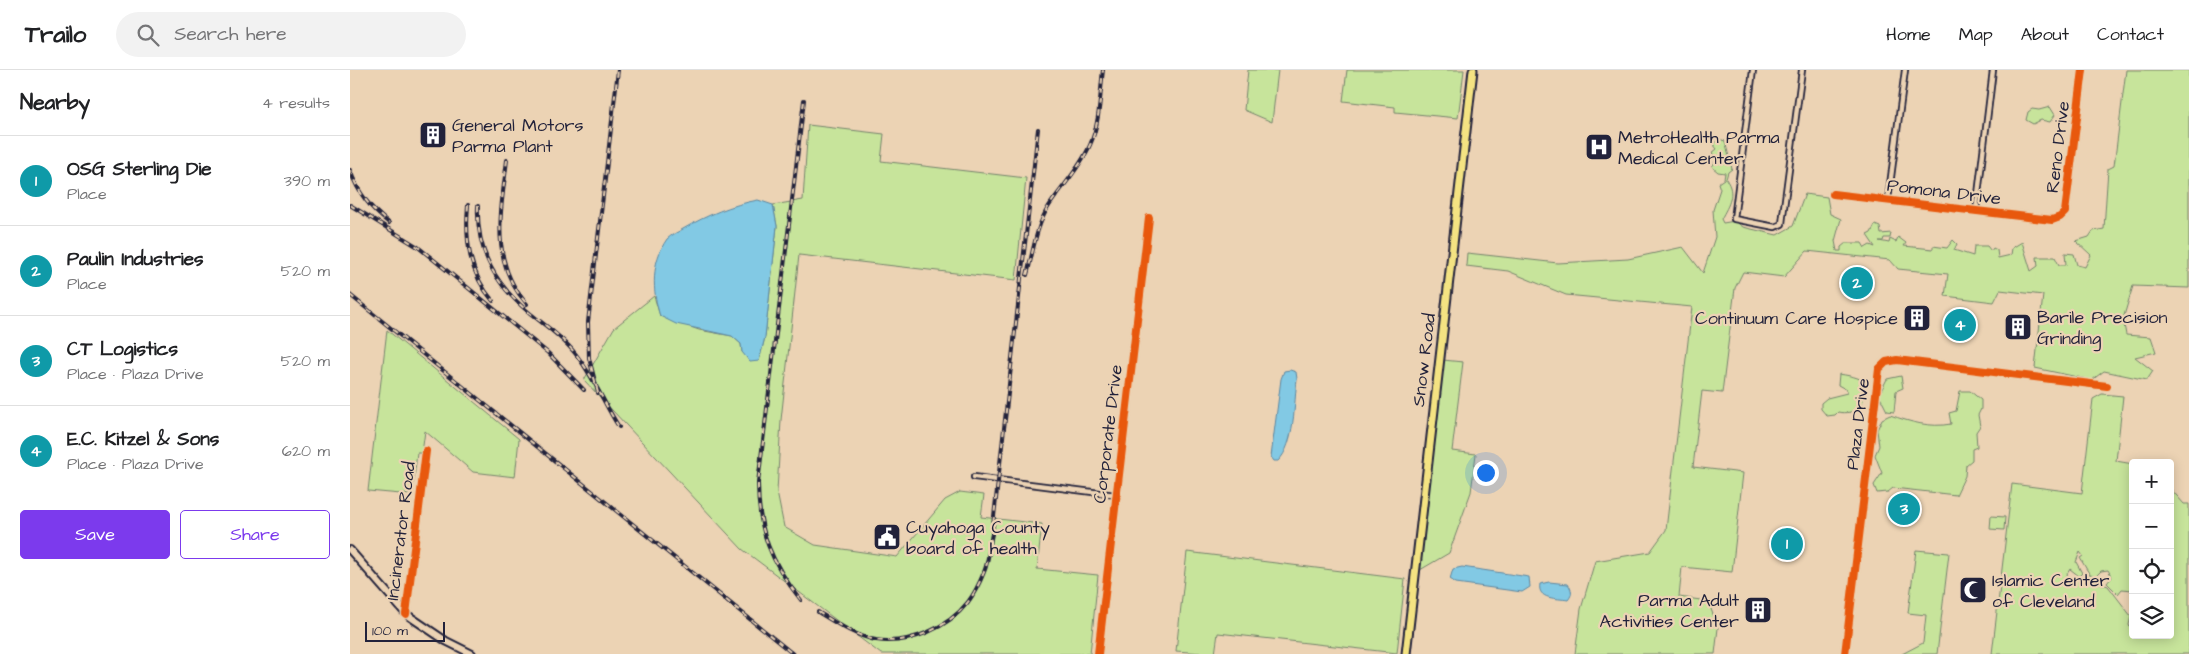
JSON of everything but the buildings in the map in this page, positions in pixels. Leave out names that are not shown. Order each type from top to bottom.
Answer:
[{"type":"main road","name":"Snow Road","points":[[1406,654],[1473,70]]},
{"type":"main road","points":[[350,550],[406,614],[446,641],[472,654]]},
{"type":"street","points":[[1753,70],[1734,220],[1775,227],[1782,224],[1784,215],[1802,70]]},
{"type":"street","points":[[1888,200],[1905,70]]},
{"type":"street","points":[[1976,211],[1993,70]]},
{"type":"street","name":"Reno Drive","points":[[2052,220],[2060,217],[2064,212],[2082,70]]},
{"type":"street","name":"Pomona Drive","points":[[1834,194],[2052,220]]},
{"type":"street","name":"Corporate Drive","points":[[1098,654],[1149,218]]},
{"type":"street","name":"Plaza Drive","points":[[1845,654],[1879,369],[1886,362],[1897,360],[2106,386]]},
{"type":"street","name":"Incinerator Road","points":[[406,614],[426,452]]},
{"type":"street","points":[[974,477],[1116,495]]},
{"type":"green space","points":[[1248,70],[1278,70],[1272,122],[1244,110]]},
{"type":"green space","points":[[1347,70],[1464,70],[1458,118],[1395,112],[1395,107],[1343,101]]},
{"type":"green space","points":[[2126,70],[2189,70],[2189,288],[2133,286],[2123,319],[2126,335],[2151,337],[2156,352],[2135,357],[2153,371],[2147,380],[2104,371],[2092,380],[2035,368],[2043,295],[2000,290],[1994,302],[1945,296],[1948,274],[1898,269],[1890,260],[1807,251],[1784,277],[1743,272],[1735,288],[1722,393],[1702,391],[1693,467],[1743,473],[1732,572],[1682,567],[1679,597],[1708,601],[1718,628],[1715,654],[1575,654],[1581,609],[1595,561],[1650,552],[1666,530],[1692,307],[1566,295],[1508,271],[1466,266],[1467,253],[1558,263],[1628,259],[1683,247],[1703,273],[1715,237],[1713,210],[1720,189],[1718,183],[1724,179],[1725,173],[1718,172],[1712,167],[1717,158],[1712,153],[1717,149],[1713,144],[1719,139],[1725,141],[1732,169],[1728,172],[1726,179],[1731,189],[1731,194],[1729,204],[1721,219],[1723,223],[1735,221],[1743,227],[1777,235],[1793,226],[1805,194],[1827,197],[1830,214],[1841,219],[1835,241],[1837,251],[1841,251],[1841,247],[1846,243],[1862,243],[1865,248],[1870,245],[1875,247],[1867,235],[1871,233],[1875,225],[1880,227],[1881,234],[1891,233],[1890,238],[1884,238],[1883,241],[1879,241],[1889,243],[1890,239],[1896,242],[1898,237],[1906,243],[1904,246],[1933,249],[1933,246],[1947,248],[1953,240],[1957,244],[1954,250],[1973,256],[1974,246],[1987,246],[1991,251],[1993,248],[1997,250],[1998,258],[2011,255],[2012,248],[2022,242],[2031,271],[2038,266],[2037,257],[2055,257],[2059,265],[2066,265],[2065,253],[2074,254],[2077,265],[2085,267],[2091,255],[2076,241],[2089,237],[2093,231],[2104,229],[2108,169],[2114,166]]},
{"type":"green space","points":[[2050,107],[2055,115],[2050,122],[2041,120],[2033,124],[2026,120],[2028,112],[2032,109],[2039,110]]},
{"type":"green space","points":[[808,125],[884,134],[881,161],[1026,178],[1016,280],[799,255],[781,420],[777,492],[784,527],[815,545],[897,557],[945,500],[960,492],[984,495],[981,517],[1042,524],[1037,569],[1098,575],[1090,654],[881,654],[742,549],[584,380],[614,328],[654,296],[660,316],[699,330],[732,336],[741,344],[742,352],[759,361],[765,337],[777,226],[773,205],[803,200]]},
{"type":"green space","points":[[387,330],[519,439],[515,477],[473,472],[425,431],[422,453],[417,453],[412,495],[368,491]]},
{"type":"green space","points":[[1443,360],[1463,362],[1452,451],[1476,454],[1471,492],[1449,553],[1420,570]]},
{"type":"green space","points":[[1839,374],[1862,380],[1865,394],[1860,411],[1838,412],[1835,415],[1827,416],[1821,409],[1821,403],[1827,398],[1847,393],[1847,390],[1838,385]]},
{"type":"green space","points":[[1901,376],[1903,388],[1896,391],[1894,412],[1887,411],[1879,395],[1887,379]]},
{"type":"green space","points":[[1960,391],[1970,391],[1981,400],[1981,409],[1978,415],[1980,426],[1976,432],[1977,447],[1972,449],[1972,460],[1966,465],[1965,476],[1956,495],[1893,488],[1888,492],[1877,493],[1874,485],[1882,473],[1875,455],[1879,446],[1877,430],[1882,419],[1890,415],[1928,425],[1951,424],[1949,413],[1956,411]]},
{"type":"green space","points":[[2102,394],[2123,396],[2116,461],[2129,463],[2129,590],[2122,589],[2118,594],[2107,583],[2112,577],[2108,570],[2101,571],[2096,576],[2090,575],[2080,558],[2083,556],[2080,552],[2076,562],[2082,573],[2079,576],[2070,569],[2067,574],[2069,585],[2073,584],[2074,577],[2108,586],[2129,613],[2129,639],[2174,639],[2174,493],[2184,504],[2189,504],[2189,654],[1992,654],[2012,484],[2082,493],[2093,399]]},
{"type":"green space","points":[[1991,516],[2005,517],[2004,530],[1990,529]]},
{"type":"green space","points":[[1916,550],[1949,553],[1937,654],[1902,654],[1923,643],[1926,615],[1908,613]]},
{"type":"green space","points":[[1187,552],[1405,579],[1397,653],[1218,633],[1215,654],[1176,651]]},
{"type":"water","points":[[758,200],[773,205],[777,226],[765,337],[759,361],[750,362],[742,352],[741,344],[732,336],[676,324],[660,316],[655,297],[654,277],[658,257],[667,239],[710,215]]},
{"type":"water","points":[[1284,371],[1296,372],[1297,379],[1293,423],[1284,454],[1278,461],[1274,461],[1271,457],[1281,379]]},
{"type":"water","points":[[1462,567],[1529,577],[1530,587],[1522,592],[1456,583],[1450,579],[1453,569]]},
{"type":"water","points":[[1549,582],[1568,584],[1571,596],[1568,600],[1545,596],[1540,589],[1540,584]]},
{"type":"railway","points":[[598,393],[589,358],[588,322],[618,70]]},
{"type":"railway","points":[[1027,275],[1041,222],[1054,198],[1071,176],[1090,145],[1098,118],[1103,70]]},
{"type":"railway","points":[[801,600],[782,573],[768,546],[760,516],[758,483],[804,100]]},
{"type":"railway","points":[[818,612],[846,629],[868,638],[889,641],[901,640],[927,633],[950,620],[968,602],[981,580],[986,568],[992,534],[1038,129]]},
{"type":"railway","points":[[507,160],[500,235],[502,253],[507,271],[515,288],[527,304]]},
{"type":"railway","points":[[350,170],[365,200],[389,223]]},
{"type":"railway","points":[[350,205],[418,247],[548,353],[584,390]]},
{"type":"railway","points":[[468,205],[467,231],[470,256],[479,279],[493,301]]},
{"type":"railway","points":[[478,206],[478,223],[485,253],[498,280],[519,303],[574,352],[587,369],[619,427]]},
{"type":"railway","points":[[350,295],[793,654]]},
{"type":"cycle path","points":[[1833,194],[2052,220],[2060,217],[2065,212],[2083,70]]},
{"type":"cycle path","points":[[1098,654],[1149,218]]},
{"type":"cycle path","points":[[1845,654],[1879,369],[1886,362],[1897,360],[2107,386]]},
{"type":"cycle path","points":[[406,614],[426,451]]},
{"type":"place","name":"General Motors Parma Plant","points":[[433,135]]},
{"type":"place","name":"MetroHealth Parma Medical Center","points":[[1599,147]]},
{"type":"place","name":"Paulin Industries","points":[[1857,283]]},
{"type":"place","name":"Continuum Care Hospice","points":[[1917,318]]},
{"type":"place","name":"E.C. Kitzel & Sons","points":[[1960,325]]},
{"type":"place","name":"Barile Precision Grinding","points":[[2018,327]]},
{"type":"place","name":"CT Logistics","points":[[1904,509]]},
{"type":"place","name":"Cuyahoga County board of health","points":[[887,537]]},
{"type":"place","name":"OSG Sterling Die","points":[[1787,544]]},
{"type":"place","name":"Islamic Center of Cleveland","points":[[1973,590]]},
{"type":"place","name":"Parma Adult Activities Center","points":[[1758,610]]}]
